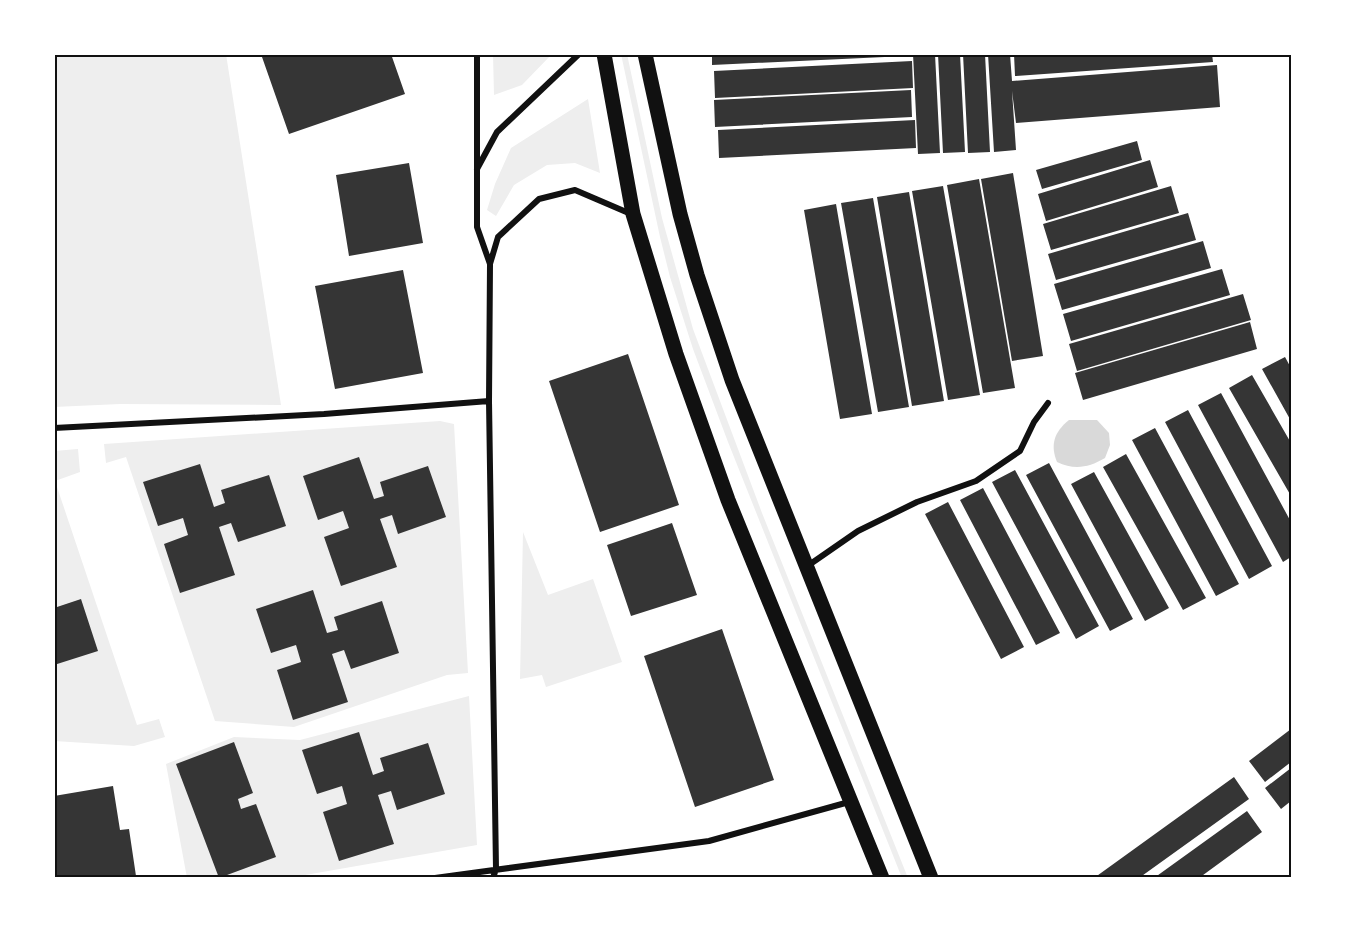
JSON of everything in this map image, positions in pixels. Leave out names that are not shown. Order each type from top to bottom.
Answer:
[{"type":"main road","points":[[604,54],[614,122],[633,214],[657,296],[725,490],[882,878]]},
{"type":"main road","points":[[645,54],[668,162],[697,274],[732,380],[930,878]]},
{"type":"street","points":[[477,54],[477,227],[490,264]]},
{"type":"street","points":[[476,170],[497,132],[579,54]]},
{"type":"street","points":[[493,878],[496,869],[489,401],[490,264],[498,237],[539,199],[575,190],[633,214]]},
{"type":"street","points":[[54,428],[324,414],[489,401]]},
{"type":"street","points":[[806,567],[858,531],[917,502],[976,481],[1012,457],[1020,451],[1034,422],[1048,403]]},
{"type":"street","points":[[435,878],[709,841],[852,802]]},
{"type":"shaded area","points":[[54,54],[226,54],[281,405],[120,404],[54,407]]},
{"type":"shaded area","points":[[493,54],[552,54],[522,85],[494,95]]},
{"type":"shaded area","points":[[621,54],[627,54],[662,218],[693,329],[762,513],[908,878],[902,878],[693,349],[660,237]]},
{"type":"shaded area","points":[[588,99],[600,173],[575,163],[547,165],[514,185],[496,216],[487,210],[495,184],[511,148]]},
{"type":"shaded area","points":[[1069,420],[1097,420],[1109,433],[1110,445],[1105,458],[1081,467],[1057,462],[1054,450],[1055,439],[1060,429]]},
{"type":"shaded area","points":[[440,421],[454,424],[468,673],[447,675],[294,727],[215,721],[126,457],[106,463],[104,444]]},
{"type":"shaded area","points":[[78,449],[80,472],[55,481],[137,725],[159,719],[165,737],[134,746],[54,741],[54,451]]},
{"type":"shaded area","points":[[523,532],[548,595],[593,579],[622,662],[546,687],[542,675],[520,679]]},
{"type":"shaded area","points":[[469,696],[477,845],[288,878],[187,878],[166,764],[234,737],[300,740]]},
{"type":"building","points":[[272,54],[391,54],[405,94],[289,134],[262,57]]},
{"type":"building","points":[[712,54],[906,54],[906,56],[712,65]]},
{"type":"building","points":[[913,54],[935,54],[940,153],[918,154]]},
{"type":"building","points":[[938,54],[960,54],[965,152],[943,153]]},
{"type":"building","points":[[963,54],[985,54],[990,152],[968,153]]},
{"type":"building","points":[[988,54],[1010,54],[1012,81],[1217,65],[1220,107],[1016,123],[1012,91],[1016,150],[994,152]]},
{"type":"building","points":[[1014,54],[1212,54],[1213,62],[1015,76]]},
{"type":"building","points":[[912,61],[913,88],[715,98],[714,71]]},
{"type":"building","points":[[911,90],[912,117],[715,127],[714,100]]},
{"type":"building","points":[[915,120],[916,148],[719,158],[718,130]]},
{"type":"building","points":[[1137,141],[1142,160],[1042,189],[1036,170]]},
{"type":"building","points":[[1150,160],[1158,187],[1046,221],[1038,194]]},
{"type":"building","points":[[409,163],[423,243],[349,256],[336,175]]},
{"type":"building","points":[[1013,173],[1043,356],[1012,361],[981,179]]},
{"type":"building","points":[[979,179],[1015,388],[983,393],[947,185]]},
{"type":"building","points":[[943,186],[980,395],[948,400],[912,191]]},
{"type":"building","points":[[1171,186],[1179,213],[1051,250],[1043,224]]},
{"type":"building","points":[[909,192],[944,401],[912,406],[877,197]]},
{"type":"building","points":[[873,198],[909,407],[878,412],[841,203]]},
{"type":"building","points":[[836,204],[872,414],[840,419],[804,210]]},
{"type":"building","points":[[1188,213],[1196,240],[1056,280],[1048,254]]},
{"type":"building","points":[[1203,241],[1211,268],[1062,310],[1054,284]]},
{"type":"building","points":[[1222,269],[1230,295],[1071,341],[1063,314]]},
{"type":"building","points":[[403,270],[423,373],[335,389],[315,286]]},
{"type":"building","points":[[1243,294],[1251,320],[1077,371],[1069,344]]},
{"type":"building","points":[[1250,322],[1257,349],[1083,400],[1075,373]]},
{"type":"building","points":[[628,354],[679,505],[600,532],[549,381]]},
{"type":"building","points":[[1285,357],[1291,368],[1291,421],[1262,369]]},
{"type":"building","points":[[1252,375],[1291,443],[1291,496],[1229,388]]},
{"type":"building","points":[[1221,393],[1291,522],[1291,557],[1283,562],[1198,405]]},
{"type":"building","points":[[1188,410],[1272,566],[1249,579],[1165,422]]},
{"type":"building","points":[[1155,428],[1239,584],[1216,596],[1132,440]]},
{"type":"building","points":[[1126,454],[1206,598],[1183,610],[1103,467]]},
{"type":"building","points":[[359,457],[374,499],[384,496],[380,482],[428,466],[446,517],[398,534],[392,515],[380,519],[397,567],[341,586],[324,537],[349,528],[343,511],[318,520],[303,476]]},
{"type":"building","points":[[1049,463],[1133,619],[1110,631],[1026,475]]},
{"type":"building","points":[[200,464],[214,507],[225,503],[221,490],[269,475],[286,526],[238,542],[231,523],[219,527],[235,575],[180,593],[164,544],[188,535],[183,518],[158,526],[143,482]]},
{"type":"building","points":[[1015,470],[1099,626],[1076,639],[992,482]]},
{"type":"building","points":[[1094,472],[1169,608],[1145,621],[1071,484]]},
{"type":"building","points":[[983,488],[1060,633],[1036,645],[960,500]]},
{"type":"building","points":[[948,502],[1024,647],[1001,659],[925,514]]},
{"type":"building","points":[[672,523],[697,595],[631,616],[607,545]]},
{"type":"building","points":[[313,590],[327,633],[338,630],[334,617],[382,601],[399,653],[351,669],[344,650],[332,654],[348,702],[293,720],[277,670],[301,662],[296,645],[271,653],[256,609]]},
{"type":"building","points":[[81,599],[98,651],[54,665],[54,608]]},
{"type":"building","points":[[722,629],[774,780],[695,807],[644,656]]},
{"type":"building","points":[[1291,729],[1291,762],[1265,782],[1249,761]]},
{"type":"building","points":[[359,732],[373,775],[384,771],[380,758],[428,743],[445,794],[397,810],[391,791],[378,795],[394,844],[339,861],[323,812],[347,804],[342,786],[317,794],[302,750]]},
{"type":"building","points":[[234,742],[253,793],[238,799],[241,809],[256,804],[276,857],[219,878],[176,764]]},
{"type":"building","points":[[1291,768],[1291,801],[1281,809],[1265,788]]},
{"type":"building","points":[[1234,777],[1249,799],[1139,878],[1094,878]]},
{"type":"building","points":[[113,786],[120,830],[129,829],[136,876],[54,878],[54,796]]},
{"type":"building","points":[[1247,811],[1262,832],[1199,878],[1154,878]]}]
